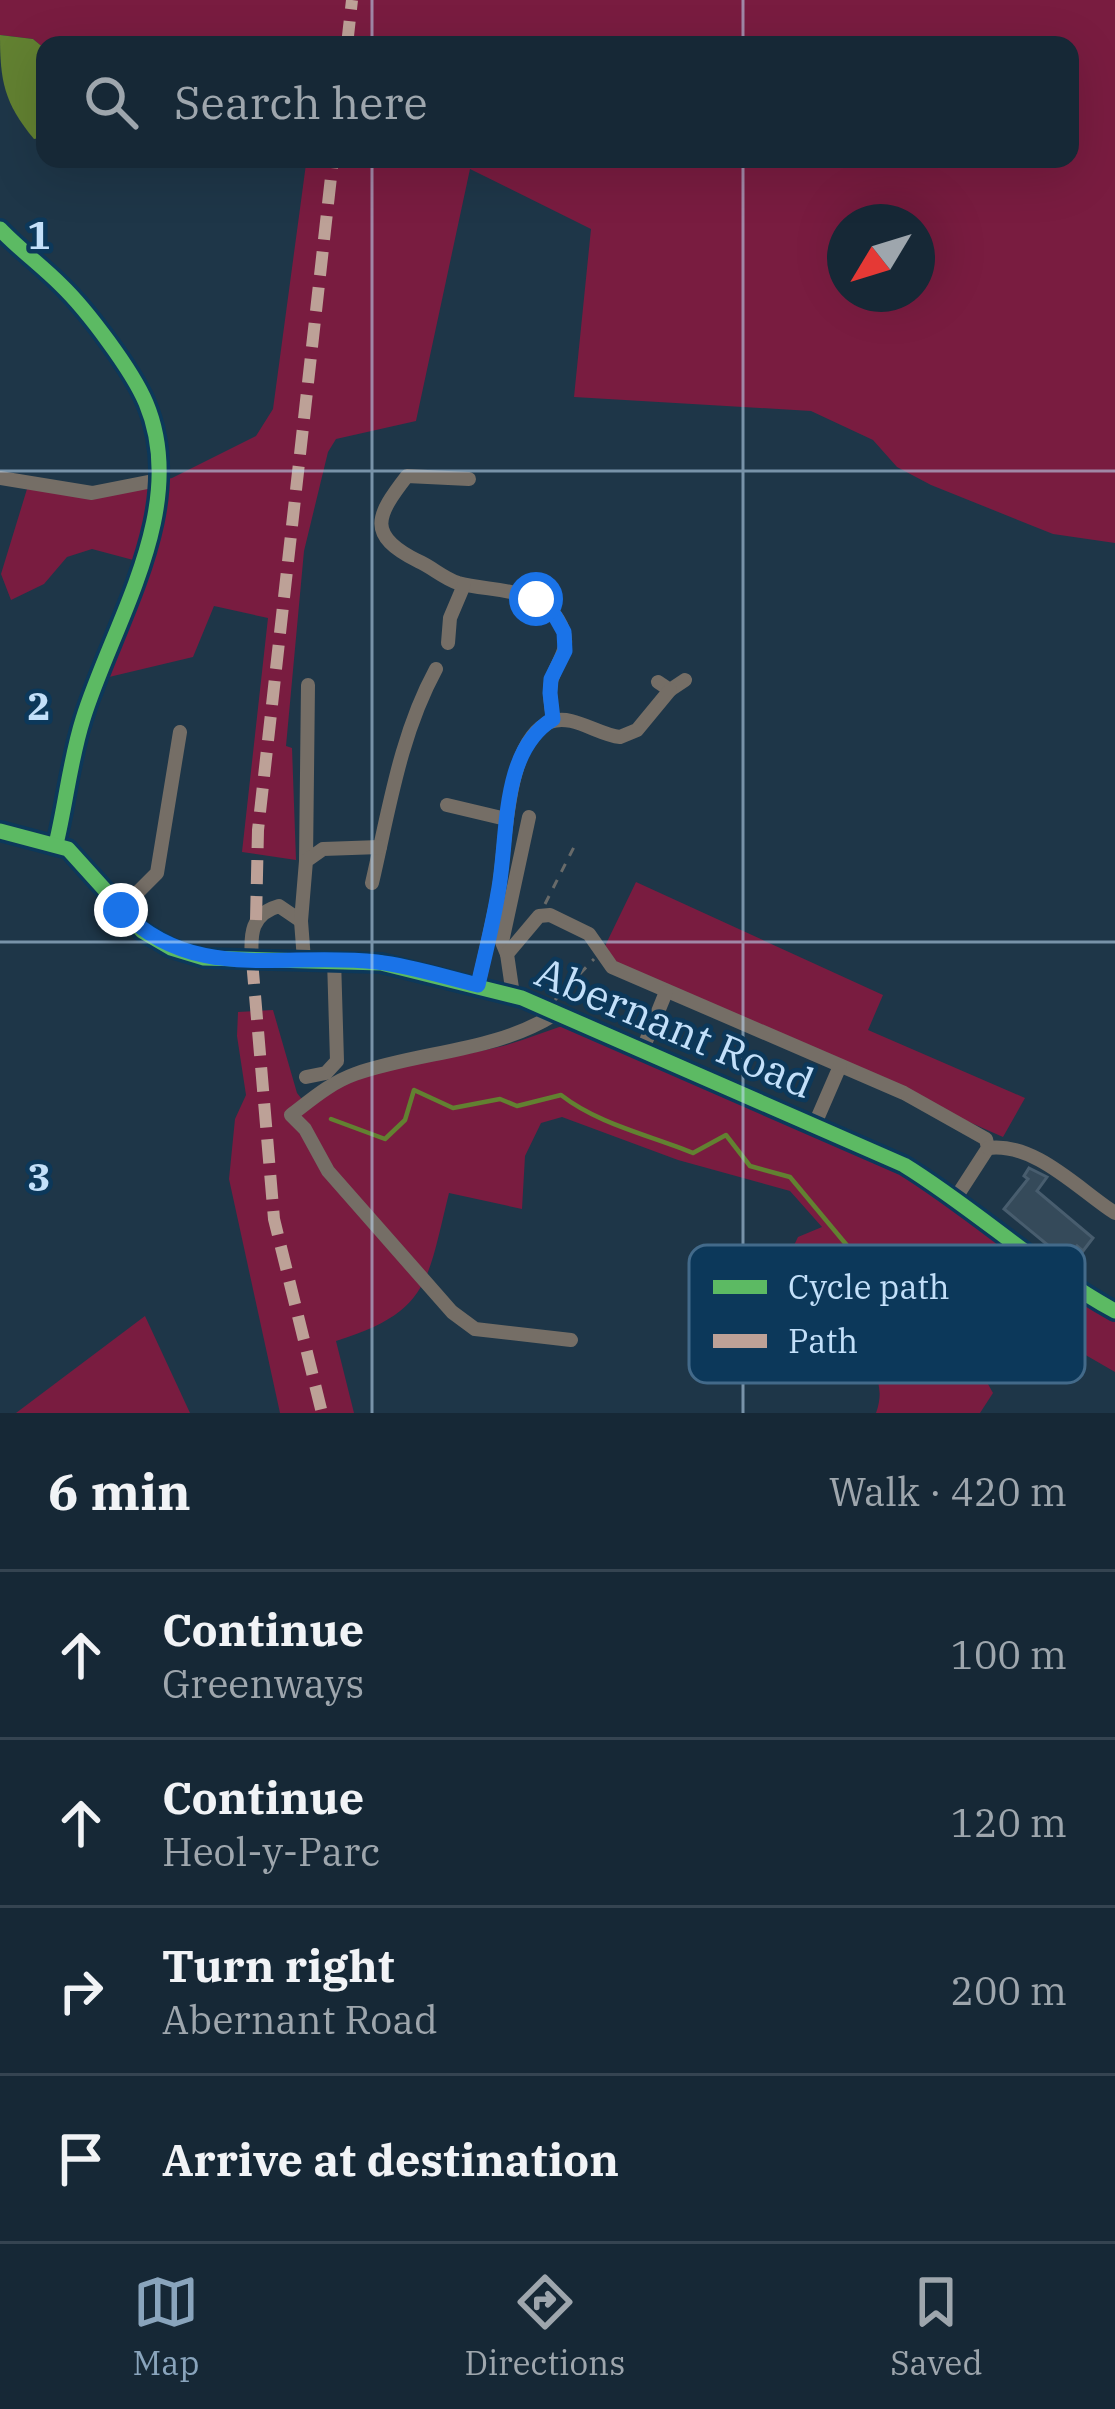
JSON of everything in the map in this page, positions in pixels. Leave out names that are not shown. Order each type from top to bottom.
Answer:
[{"type":"street","points":[[0,229],[62,286],[131,375],[156,439],[158,480],[146,554],[83,717],[56,844],[0,831]]},
{"type":"street","points":[[469,479],[407,476],[381,514],[381,532],[402,554],[464,584],[513,590],[536,599],[555,616],[564,632],[565,651],[551,679],[553,719]]},
{"type":"street","points":[[0,478],[92,493],[158,480]]},
{"type":"street","points":[[448,643],[450,618],[464,584]]},
{"type":"street","points":[[373,883],[404,744],[436,669]]},
{"type":"street","points":[[478,985],[498,893],[506,819],[529,742],[553,719],[620,737],[637,730],[664,686],[685,680]]},
{"type":"street","points":[[304,960],[308,685]]},
{"type":"street","points":[[121,910],[157,874],[180,733]]},
{"type":"street","points":[[447,806],[506,819]]},
{"type":"street","points":[[513,995],[502,942],[529,817]]},
{"type":"street","name":"Abernant Road","points":[[56,844],[79,858],[142,931],[171,948],[204,958],[381,962],[513,995],[904,1166],[1018,1245]]},
{"type":"street","points":[[306,861],[323,849],[380,847]]},
{"type":"street","points":[[252,960],[250,937],[265,910],[279,906],[301,921]]},
{"type":"street","points":[[507,954],[539,916],[550,916],[589,934],[612,968],[904,1093],[986,1139],[988,1148],[956,1198]]},
{"type":"street","points":[[306,1077],[326,1073],[337,1061],[334,959]]},
{"type":"street","points":[[642,1051],[666,992]]},
{"type":"street","points":[[555,1014],[517,1034],[357,1073],[325,1088],[292,1115],[328,1171],[452,1312],[475,1329],[572,1340]]},
{"type":"street","points":[[814,1126],[840,1066]]},
{"type":"street","points":[[988,1148],[1005,1146],[1040,1160],[1115,1213]]},
{"type":"street","name":"Abernant Road","points":[[1085,1293],[1115,1311]]},
{"type":"path","points":[[539,916],[576,843]]},
{"type":"path","points":[[555,1014],[555,1000],[601,956]]},
{"type":"shaded area","points":[[0,0],[1115,0],[1115,543],[1053,534],[931,485],[897,467],[873,440],[811,411],[574,397],[591,229],[470,169],[416,421],[336,439],[328,452],[304,551],[286,746],[292,748],[296,860],[242,852],[268,618],[214,606],[193,657],[109,677],[152,565],[92,549],[67,557],[44,584],[11,600],[1,574],[27,489],[92,497],[172,478],[256,436],[273,409],[305,168],[1079,168],[1079,36],[36,36],[36,42],[0,35]]},
{"type":"shaded area","points":[[0,35],[36,42],[36,139],[10,102]]},
{"type":"shaded area","points":[[636,882],[883,995],[868,1030],[1025,1098],[1003,1137],[614,965],[605,946]]},
{"type":"shaded area","points":[[273,1010],[297,1093],[308,1107],[376,1073],[503,1046],[565,1025],[901,1171],[1007,1245],[794,1245],[798,1237],[822,1227],[790,1191],[678,1160],[562,1117],[541,1123],[525,1156],[522,1209],[449,1193],[428,1271],[407,1305],[367,1330],[336,1341],[354,1413],[280,1413],[229,1179],[235,1119],[246,1095],[238,1012]]},
{"type":"shaded area","points":[[1085,1300],[1115,1319],[1115,1372],[1085,1355]]},
{"type":"shaded area","points":[[145,1316],[190,1413],[16,1413]]},
{"type":"shaded area","points":[[878,1383],[987,1383],[993,1393],[980,1413],[876,1413]]},
{"type":"building","points":[[1029,1168],[1047,1177],[1037,1191],[1093,1238],[1085,1248],[1048,1245],[1004,1209],[1028,1179],[1024,1176]]},
{"type":"waterway","points":[[331,1119],[385,1139],[405,1120],[414,1090],[453,1108],[500,1099],[517,1106],[561,1095],[607,1121],[693,1153],[726,1135],[750,1166],[790,1177],[847,1245]]},
{"type":"marked path","points":[[348,36],[352,0]]},
{"type":"marked path","points":[[256,920],[258,830],[332,168]]},
{"type":"marked path","points":[[252,960],[274,1219],[322,1413]]},
{"type":"cycle path","points":[[0,229],[72,296],[108,341],[146,403],[157,443],[159,483],[153,524],[83,719],[56,844]]},
{"type":"cycle path","points":[[0,831],[68,849],[142,931],[171,948],[204,958],[381,963],[522,998],[904,1165],[1017,1245]]},
{"type":"cycle path","points":[[1085,1292],[1115,1311]]},
{"type":"route","points":[[121,910],[142,931],[171,948],[204,958],[381,962],[478,985],[519,764],[529,742],[553,719],[551,679],[565,651],[564,632],[536,599]]}]
